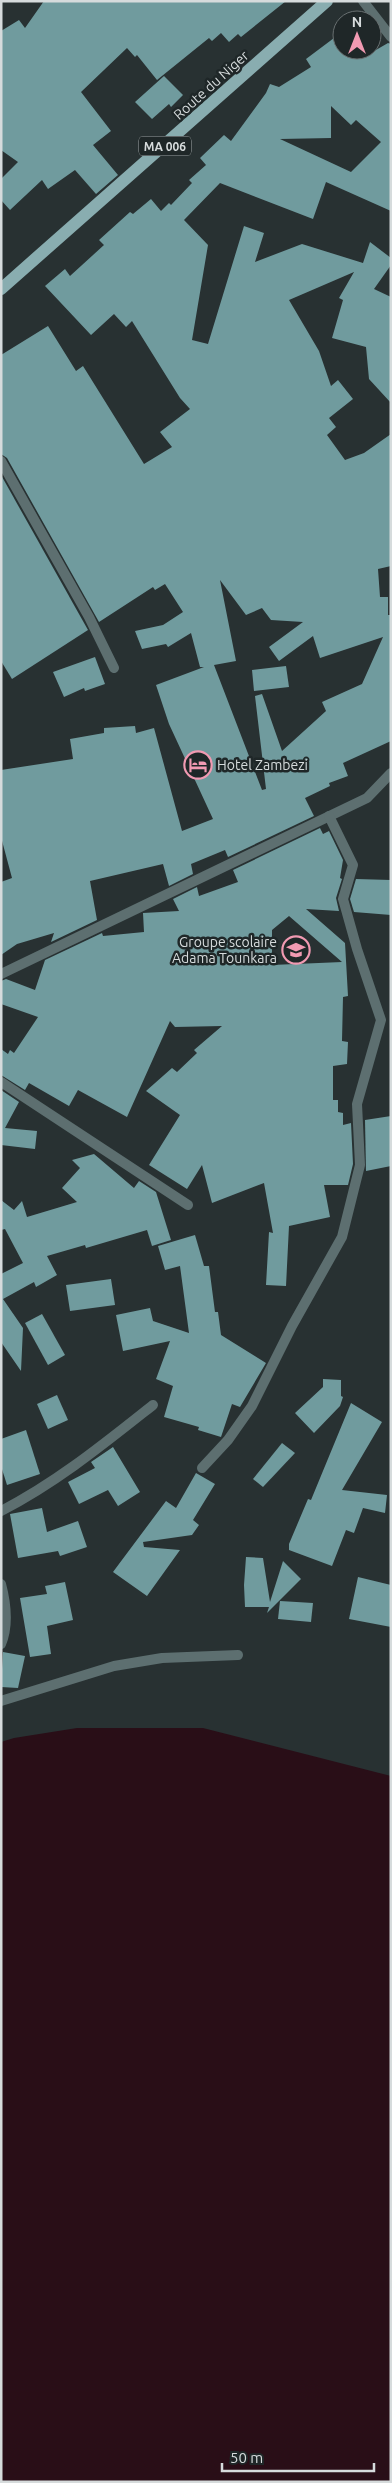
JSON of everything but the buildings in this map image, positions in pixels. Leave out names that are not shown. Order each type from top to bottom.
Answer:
[{"type":"main road","name":"Route du Niger","points":[[1,289],[327,1]]},
{"type":"street","points":[[363,1],[391,37]]},
{"type":"street","points":[[1,461],[89,617],[114,668]]},
{"type":"street","points":[[1,974],[367,798],[389,776]]},
{"type":"street","points":[[202,1468],[228,1440],[252,1406],[292,1326],[342,1237],[360,1165],[357,1104],[382,1020],[357,949],[343,899],[352,865],[329,816]]},
{"type":"street","points":[[1,1082],[188,1205]]},
{"type":"street","points":[[1,1511],[20,1501],[98,1448],[153,1405]]},
{"type":"street","points":[[1,1584],[5,1600],[6,1633],[1,1644]]},
{"type":"street","points":[[1,1701],[114,1666],[162,1658],[238,1655]]},
{"type":"shaded area","points":[[77,1728],[203,1728],[391,1776],[391,2482],[1,2482],[1,1742],[14,1738]]},
{"type":"place","name":"Hotel Zambezi","points":[[198,765]]},
{"type":"place","name":"Groupe scolaire Adama Tounkara","points":[[296,950]]}]
